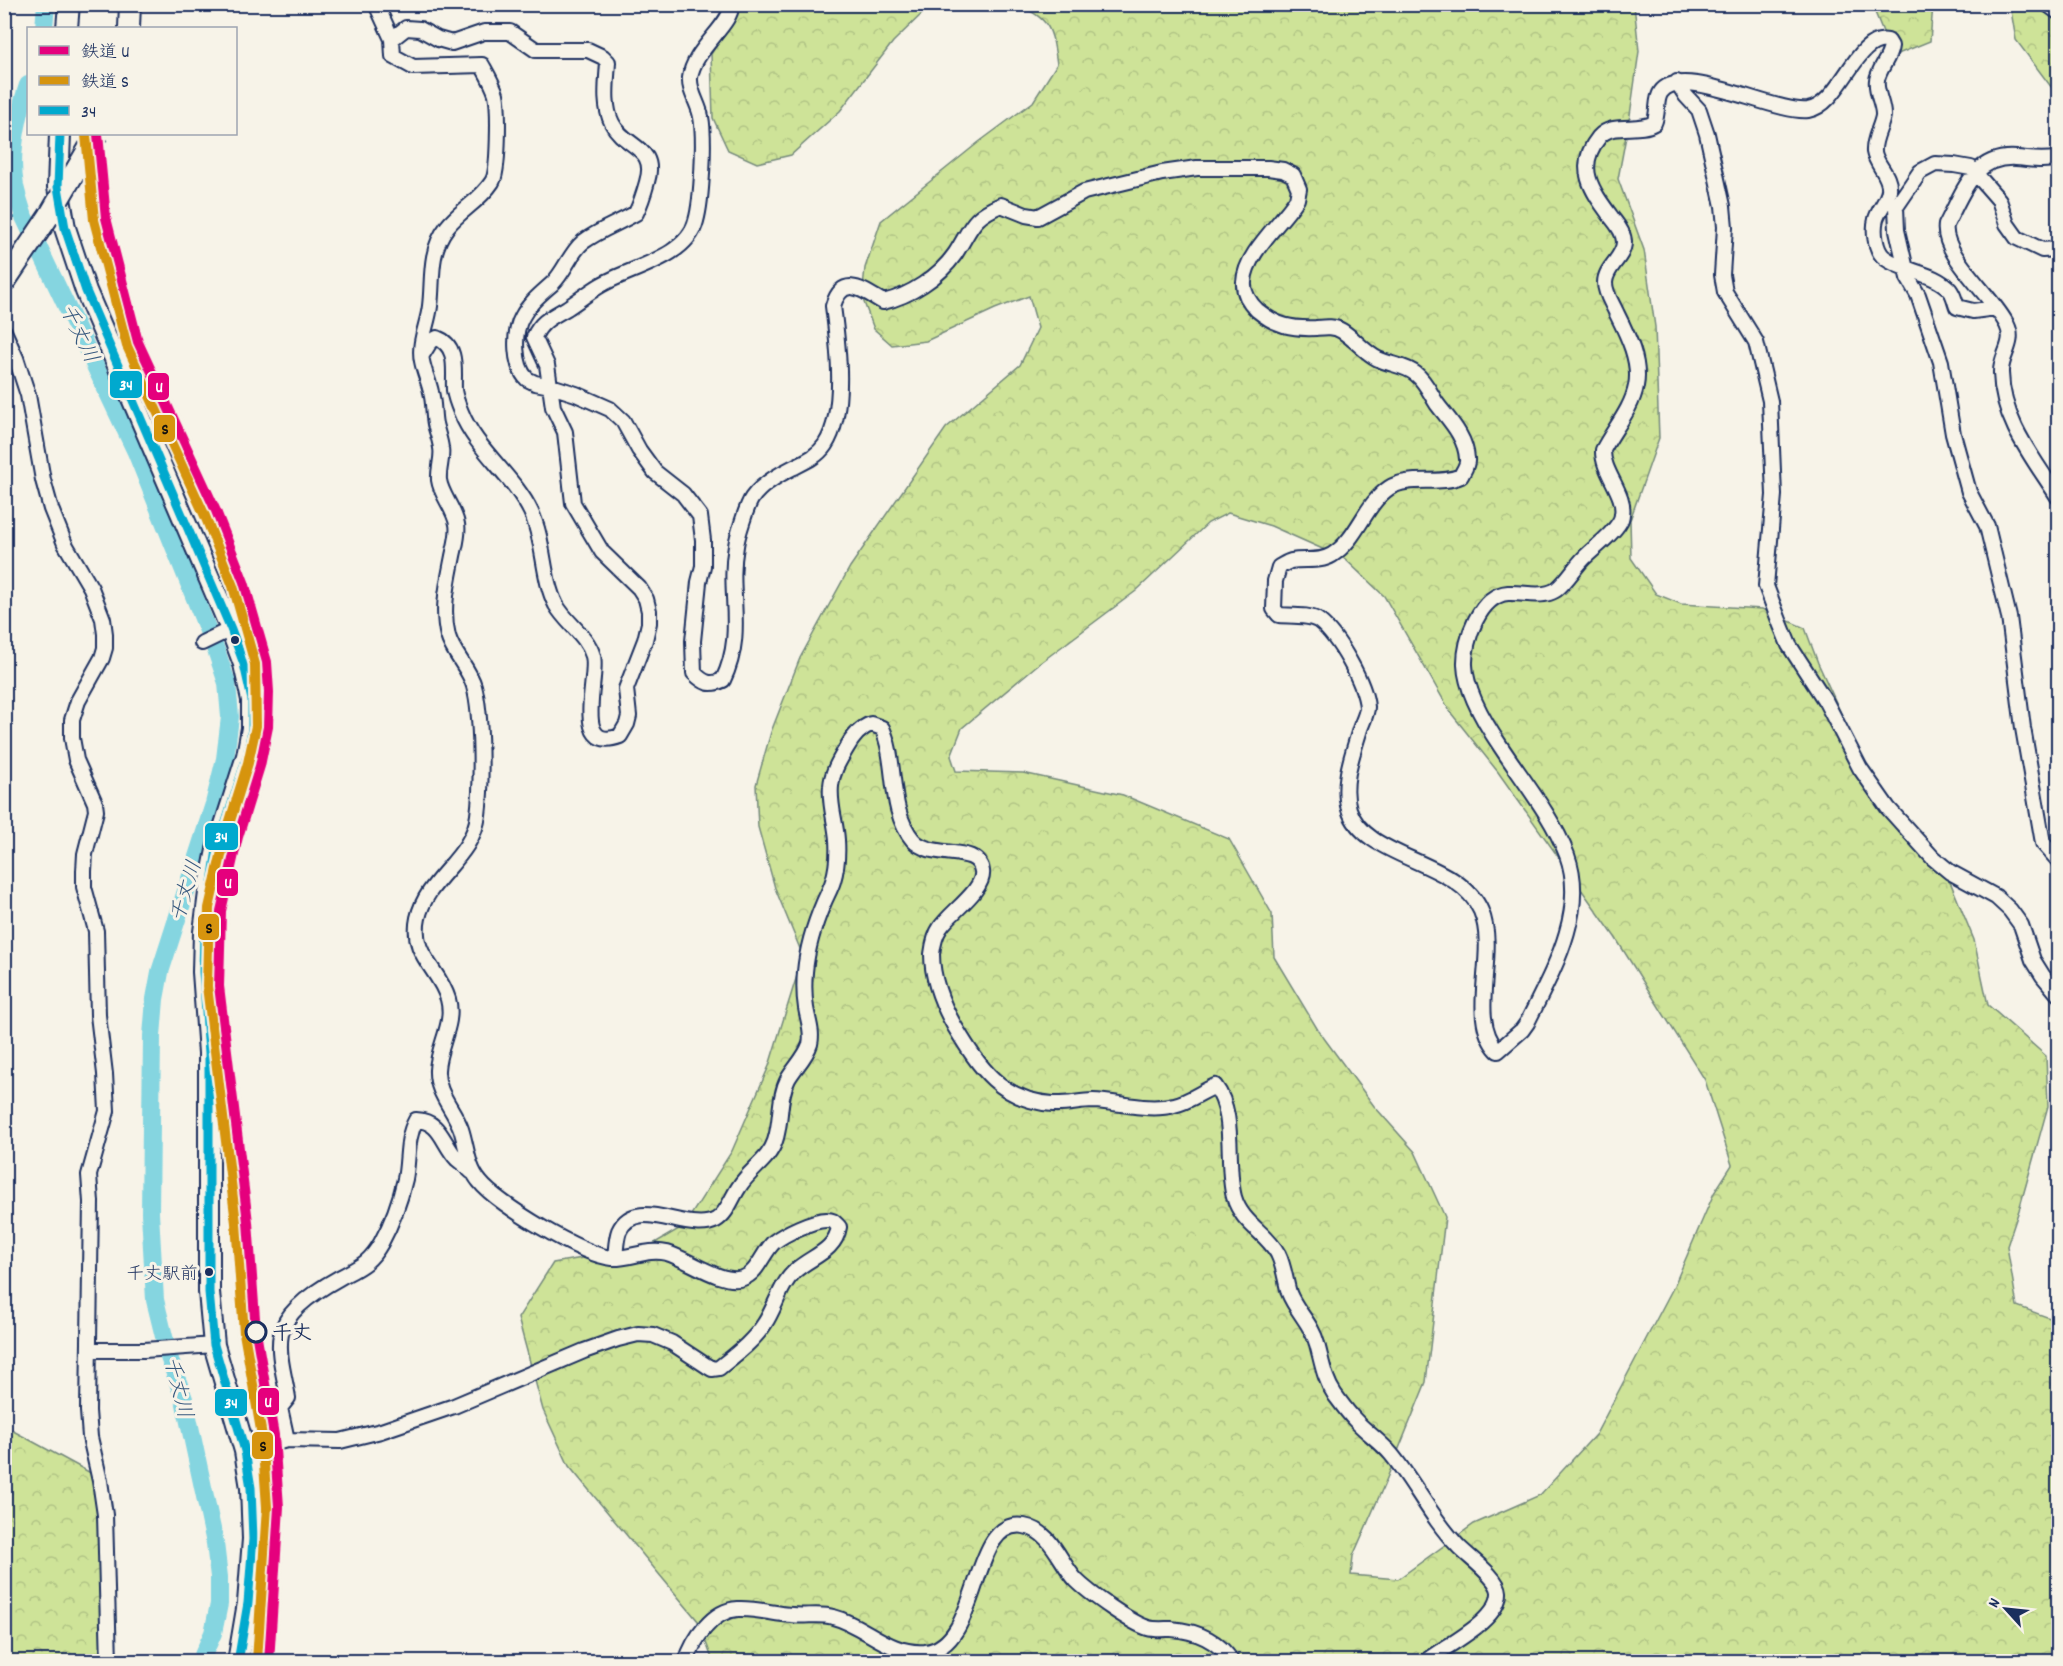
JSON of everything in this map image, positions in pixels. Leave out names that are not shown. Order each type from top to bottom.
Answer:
[{"type":"highway","points":[[67,27],[69,4]]},
{"type":"highway","points":[[129,27],[130,4]]},
{"type":"highway","points":[[60,135],[58,187],[74,258],[246,673],[252,700],[252,728],[247,756],[217,850],[210,885],[204,932],[203,972],[209,1053],[209,1292],[214,1345],[245,1451],[251,1488],[253,1539],[248,1603],[238,1662]]},
{"type":"highway","points":[[4,283],[49,216],[97,135]]},
{"type":"street","points":[[245,1451],[287,1440],[340,1441],[381,1431],[454,1406],[618,1338],[638,1334],[653,1335],[672,1343],[712,1369],[719,1368],[759,1332],[787,1281],[804,1263],[830,1248],[838,1234],[839,1227],[836,1223],[827,1220],[791,1232],[773,1244],[753,1271],[747,1277],[740,1279],[724,1278],[666,1253],[644,1252],[615,1258],[589,1252],[545,1230],[480,1184],[474,1173],[459,1122],[442,1094],[437,1071],[449,1018],[447,996],[424,959],[417,937],[418,916],[429,891],[461,854],[472,836],[478,814],[480,782],[478,721],[474,686],[448,638],[445,600],[458,528],[453,509],[440,485],[438,468],[442,452],[435,423],[433,396],[421,358],[430,308],[434,254],[441,236],[453,219],[490,186],[496,174],[496,96],[489,76],[482,65],[413,67],[393,56],[392,39],[376,4]]},
{"type":"street","points":[[421,358],[430,342],[437,338],[449,346],[455,367],[454,391],[460,411],[469,428],[530,511],[541,540],[556,604],[593,655],[595,678],[589,710],[593,729],[606,739],[620,736],[627,724],[626,689],[645,640],[649,611],[646,599],[639,588],[602,552],[573,503],[565,432],[553,406],[547,365],[534,337],[539,326],[602,284],[652,263],[679,246],[692,233],[700,193],[702,139],[701,114],[691,90],[691,74],[698,54],[726,22],[732,9],[731,4]]},
{"type":"street","points":[[2047,4],[2058,12]]},
{"type":"street","points":[[392,39],[406,28],[420,29],[438,39],[452,43],[484,32],[510,32],[536,50],[588,50],[608,62],[607,106],[610,120],[616,130],[648,158],[651,170],[636,213],[581,244],[553,283],[545,288],[522,317],[518,330],[517,353],[522,374],[535,383],[551,386],[600,403],[617,415],[627,426],[639,450],[655,472],[683,494],[700,516],[703,566],[699,582],[693,641],[694,673],[703,682],[713,684],[723,680],[732,663],[736,637],[734,589],[736,546],[752,498],[774,477],[815,457],[825,446],[831,434],[837,410],[839,370],[832,306],[835,299],[849,286],[856,286],[884,302],[901,298],[940,270],[955,254],[968,230],[984,212],[1001,205],[1038,217],[1084,192],[1152,175],[1197,168],[1268,168],[1283,170],[1293,175],[1299,189],[1297,199],[1255,253],[1246,269],[1245,293],[1254,307],[1269,320],[1283,327],[1332,327],[1343,332],[1380,360],[1408,368],[1417,375],[1455,427],[1463,442],[1467,459],[1461,476],[1451,480],[1403,483],[1389,488],[1377,500],[1349,540],[1331,556],[1315,560],[1290,561],[1279,567],[1275,581],[1274,609],[1279,615],[1318,620],[1345,650],[1359,683],[1367,708],[1346,788],[1353,823],[1369,836],[1458,883],[1472,896],[1480,909],[1487,936],[1484,1027],[1492,1045],[1498,1052],[1527,1023],[1555,965],[1569,925],[1572,898],[1571,874],[1568,857],[1557,832],[1496,739],[1475,699],[1465,664],[1467,643],[1472,626],[1495,596],[1507,593],[1546,594],[1557,589],[1619,523],[1623,513],[1614,481],[1602,457],[1603,450],[1633,399],[1637,385],[1636,363],[1624,329],[1606,291],[1605,280],[1624,242],[1618,226],[1589,181],[1585,167],[1586,159],[1595,144],[1605,132],[1622,127],[1648,126],[1654,123],[1657,118],[1660,92],[1677,82],[1721,88],[1771,105],[1806,110],[1819,107],[1828,100],[1866,50],[1882,40],[1888,41],[1892,46],[1877,80],[1883,115],[1876,136],[1874,152],[1889,183],[1889,192],[1876,219],[1875,227],[1880,253],[1905,267],[1941,282],[1952,292],[1957,307],[1973,311],[1996,308]]},
{"type":"street","points":[[1677,82],[1699,110],[1707,134],[1723,206],[1725,227],[1722,276],[1725,292],[1756,342],[1770,401],[1774,495],[1766,586],[1780,624],[1789,645],[1826,702],[1860,768],[1888,808],[1933,858],[1950,872],[1996,897],[2010,910],[2021,925],[2033,960],[2058,994]]},
{"type":"street","points":[[2058,158],[2042,161],[1998,159],[1987,163],[1974,172],[1946,225],[1945,232],[1948,243],[2009,327],[2010,342],[2001,364],[2006,404],[2019,436],[2058,497]]},
{"type":"street","points":[[2058,249],[2042,250],[2018,238],[2007,224],[1999,200],[1971,168],[1935,164],[1920,172],[1896,207],[1897,230],[1908,278],[1918,295],[1941,362],[1953,434],[1970,492],[1987,526],[2009,617],[2023,728],[2043,843],[2058,860]]},
{"type":"street","points":[[4,331],[28,395],[43,480],[51,509],[65,544],[92,588],[103,619],[105,634],[102,658],[78,701],[72,720],[72,738],[76,760],[95,803],[96,811],[85,854],[84,887],[96,931],[98,1015],[107,1111],[89,1175],[88,1420],[105,1515],[109,1662]]},
{"type":"street","points":[[202,643],[227,631]]},
{"type":"street","points":[[615,1258],[618,1233],[624,1224],[639,1215],[657,1215],[692,1224],[705,1224],[717,1220],[740,1185],[767,1156],[774,1144],[779,1128],[783,1093],[789,1078],[801,1062],[810,1043],[811,1029],[804,987],[805,969],[823,904],[833,882],[837,862],[837,840],[831,802],[831,786],[835,768],[848,744],[858,732],[871,724],[882,728],[888,742],[895,796],[910,835],[923,848],[940,853],[971,856],[978,861],[982,869],[982,878],[974,890],[940,927],[932,952],[933,969],[940,994],[958,1032],[985,1072],[998,1085],[1017,1096],[1038,1103],[1055,1105],[1091,1101],[1143,1107],[1172,1106],[1186,1102],[1215,1086],[1219,1092],[1226,1115],[1234,1194],[1238,1208],[1277,1252],[1290,1293],[1311,1327],[1328,1383],[1354,1419],[1379,1440],[1392,1455],[1416,1488],[1427,1508],[1457,1545],[1490,1575],[1499,1590],[1494,1609],[1480,1623],[1425,1662]]},
{"type":"street","points":[[287,1440],[280,1408],[288,1398],[281,1333],[293,1311],[322,1287],[368,1262],[380,1245],[398,1206],[405,1178],[411,1130],[416,1120],[434,1125],[456,1158],[474,1173]]},
{"type":"street","points":[[89,1350],[144,1350],[214,1345]]},
{"type":"street","points":[[687,1662],[697,1638],[708,1624],[736,1609],[795,1616],[833,1617],[893,1647],[908,1651],[933,1650],[953,1634],[966,1610],[986,1554],[995,1537],[1005,1530],[1024,1526],[1048,1539],[1075,1579],[1088,1591],[1132,1620],[1148,1628],[1192,1631],[1220,1646],[1232,1662]]},
{"type":"green space","points":[[743,5],[931,5],[893,42],[840,111],[791,155],[757,163],[728,150],[713,118],[711,54]]},
{"type":"green space","points":[[1018,5],[1634,5],[1639,51],[1618,179],[1644,250],[1655,327],[1659,438],[1630,520],[1631,558],[1656,594],[1681,604],[1762,609],[1805,628],[1818,663],[1873,783],[1951,884],[1974,940],[1988,1005],[2046,1056],[2048,1106],[2007,1246],[2017,1306],[2058,1321],[2058,1661],[713,1661],[698,1621],[569,1466],[543,1410],[518,1318],[553,1263],[648,1247],[684,1226],[732,1151],[769,1066],[803,956],[775,888],[758,827],[756,785],[771,732],[800,658],[850,567],[946,428],[1020,365],[1038,328],[1029,296],[926,341],[892,345],[874,329],[862,297],[865,268],[881,221],[1033,102],[1057,64],[1048,27],[1044,21]],"holes":[[[1228,513],[1271,526],[1345,559],[1384,596],[1451,713],[1498,772],[1615,937],[1705,1080],[1732,1165],[1714,1193],[1674,1286],[1596,1434],[1540,1495],[1474,1524],[1398,1579],[1351,1575],[1353,1556],[1426,1382],[1445,1217],[1415,1152],[1374,1106],[1318,1030],[1274,957],[1272,914],[1229,839],[1123,795],[1023,773],[956,771],[951,756],[962,728],[1036,666],[1136,591],[1208,523]]]},
{"type":"green space","points":[[1872,5],[1933,5],[1930,41],[1893,56]]},
{"type":"green space","points":[[2010,5],[2058,5],[2058,96],[2016,40]]},
{"type":"green space","points":[[4,1426],[100,1478],[109,1661],[5,1661]]},
{"type":"waterway","name":"千丈川","points":[[44,27],[46,4]]},
{"type":"waterway","name":"千丈川","points":[[27,88],[18,121],[13,161],[15,186],[24,217],[136,452],[227,683],[230,717],[225,759],[214,804],[160,972],[152,1036],[150,1213],[155,1300],[169,1357],[184,1399],[215,1543],[219,1577],[219,1604],[213,1633],[200,1662]]},
{"type":"waterway","points":[[4,218],[24,217]]},
{"type":"rail line","name":"S","points":[[86,135],[94,220],[127,346],[205,516],[233,586],[255,664],[256,726],[248,763],[226,834],[209,908],[207,986],[236,1223],[244,1333],[262,1436],[267,1507],[257,1661]]},
{"type":"rail line","name":"U","points":[[98,135],[106,218],[138,342],[216,511],[244,582],[267,662],[268,727],[260,766],[238,837],[221,911],[219,986],[248,1222],[256,1332],[274,1435],[279,1507],[269,1662]]},
{"type":"transit line","name":"34","points":[[60,135],[58,187],[65,228],[86,291],[231,629],[244,664],[252,700],[252,728],[247,756],[217,850],[204,932],[203,972],[209,1053],[209,1292],[214,1345],[245,1451],[251,1488],[253,1539],[248,1603],[238,1662]]},
{"type":"place","name":"千丈駅前","points":[[209,1272]]},
{"type":"place","name":"千丈","points":[[256,1332]]}]
